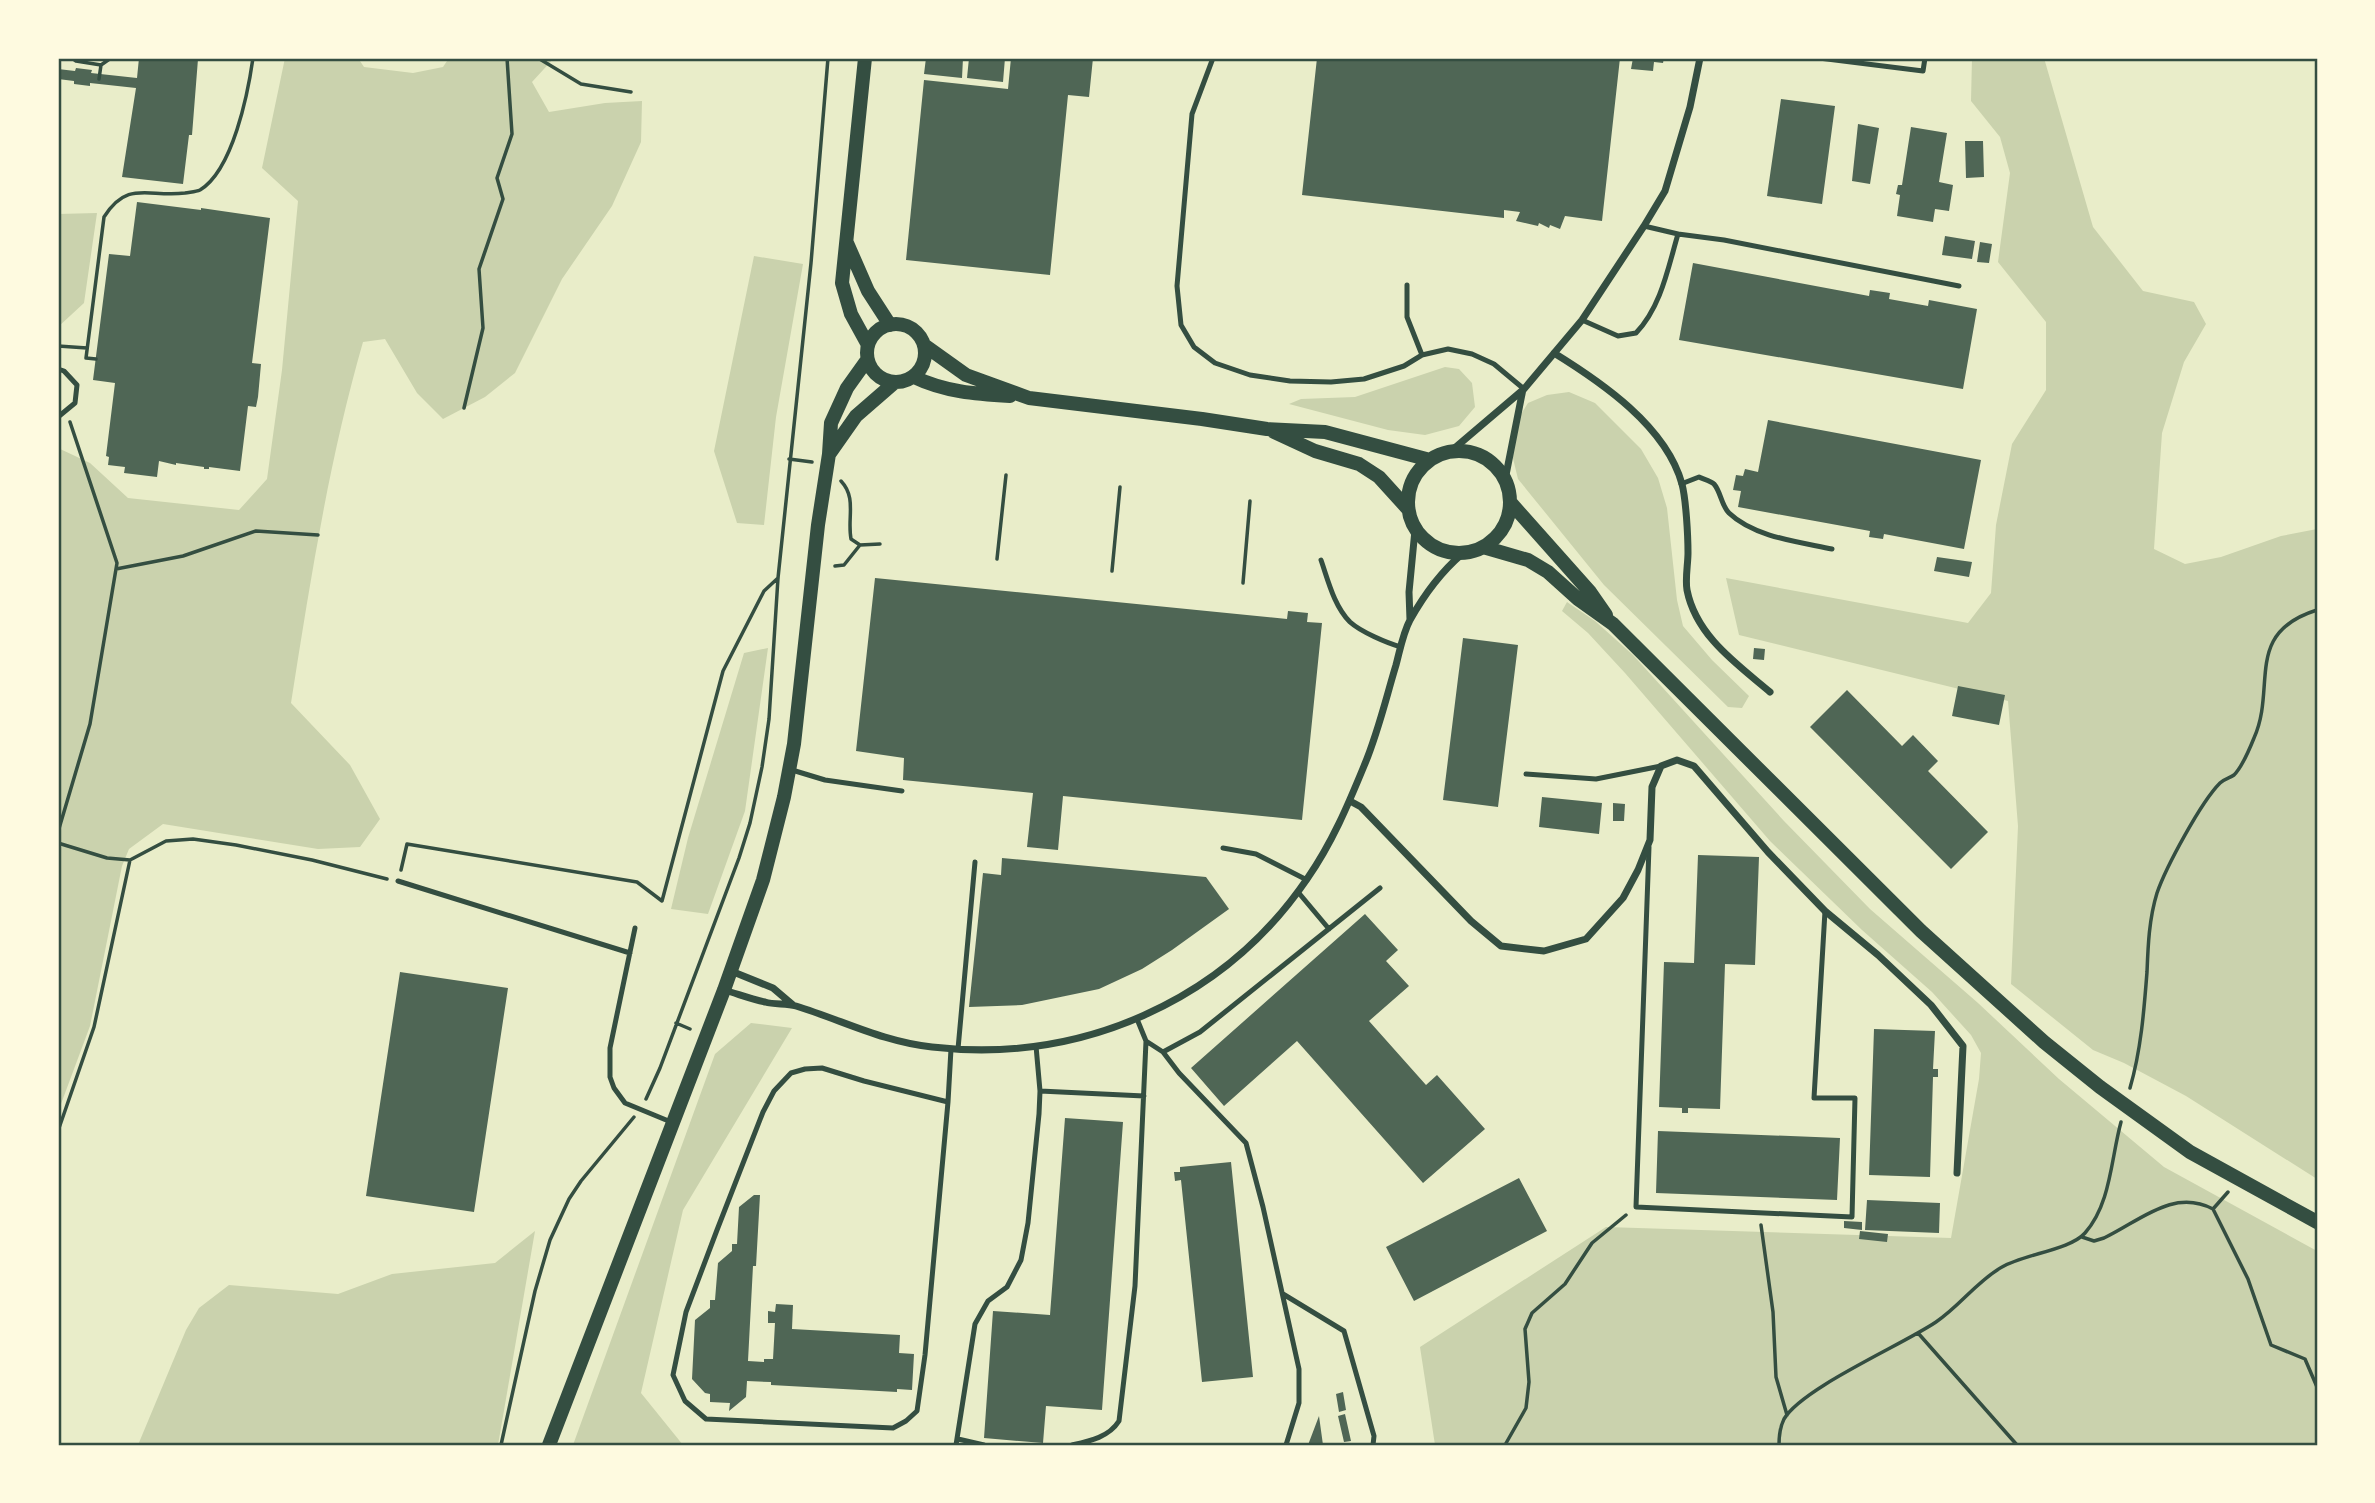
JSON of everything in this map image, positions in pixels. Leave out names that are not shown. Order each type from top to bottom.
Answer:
[{"type":"main road","points":[[865,58],[842,283],[846,301],[868,352],[871,369],[878,377],[894,383]]},
{"type":"main road","points":[[846,240],[868,290],[890,325]]},
{"type":"main road","points":[[549,1445],[674,1123],[763,880],[789,769],[798,715],[831,423],[876,332],[890,325],[912,328],[924,345],[924,363],[914,377],[894,383],[856,416],[829,454]]},
{"type":"main road","points":[[924,345],[966,376],[1026,397]]},
{"type":"main road","points":[[914,377],[928,384],[963,393],[1026,397],[1267,429],[1325,432],[1430,460]]},
{"type":"main road","points":[[1267,429],[1315,451],[1359,464],[1380,477],[1408,509],[1415,530],[1436,549],[1462,554],[1483,547],[1503,528],[1510,502],[1505,480],[1499,471],[1482,457],[1472,453],[1450,452],[1430,460],[1417,473],[1410,486],[1408,509]]},
{"type":"main road","points":[[1510,502],[1590,592],[1613,624],[1895,906],[1974,981],[2100,1087],[2190,1152],[2317,1222]]},
{"type":"main road","points":[[1483,547],[1528,560],[1548,572],[1578,599],[1613,624]]},
{"type":"street","points":[[1450,452],[1524,389],[1582,320],[1643,226],[1665,191],[1690,107],[1700,58]]},
{"type":"street","points":[[1554,353],[1600,382],[1637,414],[1666,451],[1682,484],[1688,545],[1687,590],[1699,620],[1718,649],[1770,692]]},
{"type":"street","points":[[1505,480],[1524,389]]},
{"type":"street","points":[[1410,621],[1409,592],[1415,530]]},
{"type":"street","points":[[724,990],[767,1003],[793,1005],[877,1036],[914,1045],[955,1049],[1007,1050],[1036,1046],[1100,1032],[1177,1001],[1213,978],[1260,936],[1307,880],[1350,801],[1367,758],[1410,621],[1436,579],[1462,554]]},
{"type":"street","points":[[1350,801],[1361,807],[1471,921],[1501,946],[1544,951],[1586,939],[1623,898],[1650,840],[1652,787],[1661,766],[1677,760],[1694,766],[1768,852],[1825,911],[1931,1004],[1963,1046],[1957,1172]]},
{"type":"street","points":[[731,971],[773,988],[793,1005]]},
{"type":"lane","points":[[1213,58],[1192,114],[1177,286],[1181,325],[1194,346],[1215,363],[1250,375],[1290,381],[1331,382],[1364,379],[1404,366],[1422,355],[1448,349],[1472,354],[1494,364],[1524,389]]},
{"type":"lane","points":[[1819,58],[1923,71],[1925,58]]},
{"type":"lane","points":[[1643,226],[1959,286]]},
{"type":"lane","points":[[1582,320],[1618,335],[1636,333],[1648,321],[1656,306],[1678,234]]},
{"type":"lane","points":[[1407,285],[1406,317],[1422,355]]},
{"type":"lane","points":[[58,369],[64,371],[77,385],[75,403],[58,417]]},
{"type":"lane","points":[[1682,484],[1699,477],[1714,484],[1726,510],[1737,520],[1769,534],[1832,550]]},
{"type":"lane","points":[[1321,560],[1334,597],[1350,622],[1388,643],[1401,647]]},
{"type":"lane","points":[[1526,774],[1596,779],[1661,766]]},
{"type":"lane","points":[[789,769],[825,780],[902,790]]},
{"type":"lane","points":[[1650,840],[1636,1207],[1853,1217],[1855,1098],[1814,1098],[1825,911]]},
{"type":"lane","points":[[1223,848],[1256,853],[1307,880]]},
{"type":"lane","points":[[948,1102],[822,1068],[791,1073],[774,1091],[763,1112],[690,1301],[673,1374],[685,1401],[706,1419],[893,1428],[917,1411],[975,862]]},
{"type":"lane","points":[[398,881],[630,953]]},
{"type":"lane","points":[[1163,1052],[1200,1032],[1380,888]]},
{"type":"lane","points":[[1298,892],[1329,929]]},
{"type":"lane","points":[[635,928],[610,1048],[610,1077],[619,1097],[625,1103],[639,1111],[674,1123]]},
{"type":"lane","points":[[1072,1445],[1094,1440],[1114,1428],[1119,1420],[1135,1286],[1144,1096],[1146,1041],[1137,1019]]},
{"type":"lane","points":[[1146,1041],[1163,1052],[1179,1073],[1245,1143],[1299,1370],[1299,1403],[1286,1445]]},
{"type":"lane","points":[[984,1445],[957,1442],[975,1324],[988,1301],[1007,1287],[1021,1260],[1028,1223],[1040,1091],[1036,1046]]},
{"type":"lane","points":[[1040,1091],[1144,1096]]},
{"type":"lane","points":[[1283,1294],[1345,1331],[1374,1436],[1373,1445]]},
{"type":"path","points":[[72,58],[101,65],[111,58]]},
{"type":"path","points":[[96,359],[86,358],[104,217],[113,202],[132,192],[176,194],[199,191],[213,179],[232,145],[240,121],[248,96],[253,58]]},
{"type":"path","points":[[464,408],[483,328],[479,270],[503,199],[497,178],[512,134],[506,58]]},
{"type":"path","points":[[538,58],[581,84],[631,92]]},
{"type":"path","points":[[501,1445],[535,1291],[550,1240],[569,1199],[639,1111],[654,1083],[739,859],[757,794],[769,719],[778,578],[811,263],[828,58]]},
{"type":"path","points":[[99,79],[101,65]]},
{"type":"path","points":[[58,345],[87,348]]},
{"type":"path","points":[[58,832],[90,724],[117,563],[66,410]]},
{"type":"path","points":[[789,459],[815,463]]},
{"type":"path","points":[[997,559],[1006,475]]},
{"type":"path","points":[[839,480],[852,500],[849,530],[851,539],[860,545],[880,544]]},
{"type":"path","points":[[1112,571],[1120,487]]},
{"type":"path","points":[[1243,583],[1250,501]]},
{"type":"path","points":[[116,569],[183,556],[256,531],[318,535]]},
{"type":"path","points":[[835,566],[844,565],[860,545]]},
{"type":"path","points":[[58,843],[107,858],[130,860],[166,841],[193,839],[274,852],[398,881],[407,844],[637,882],[662,901],[723,671],[764,591],[778,578]]},
{"type":"path","points":[[2134,1076],[2141,1034],[2152,918],[2163,879],[2200,811],[2221,782],[2235,774],[2255,735],[2267,657],[2275,638],[2294,619],[2317,610]]},
{"type":"path","points":[[58,1131],[94,1027],[130,860]]},
{"type":"path","points":[[676,1023],[697,1032]]},
{"type":"path","points":[[1779,1445],[1780,1432],[1787,1415],[1818,1390],[1948,1313],[1983,1280],[2003,1266],[2082,1237],[2094,1219],[2106,1190],[2118,1135]]},
{"type":"path","points":[[2213,1209],[2226,1197],[2234,1177]]},
{"type":"path","points":[[2082,1237],[2094,1241],[2104,1238],[2177,1201],[2197,1203],[2213,1209],[2249,1279],[2271,1345],[2305,1359],[2317,1387]]},
{"type":"path","points":[[1505,1445],[1526,1408],[1529,1382],[1525,1329],[1532,1313],[1565,1284],[1592,1243],[1636,1207]]},
{"type":"path","points":[[1759,1212],[1773,1312],[1776,1377],[1787,1415]]},
{"type":"path","points":[[1918,1333],[2017,1445]]},
{"type":"green space","points":[[285,58],[358,58],[364,67],[413,73],[443,67],[449,58],[554,58],[532,82],[549,112],[605,103],[642,101],[641,142],[612,206],[562,279],[515,373],[485,397],[443,419],[417,393],[385,339],[363,342],[330,476],[291,703],[350,765],[380,819],[360,847],[318,849],[163,824],[129,849],[122,866],[90,1026],[58,1112],[58,448],[90,463],[128,498],[239,510],[267,479],[282,370],[298,201],[262,168]]},
{"type":"green space","points":[[1972,58],[2044,58],[2093,227],[2143,291],[2194,302],[2206,324],[2184,362],[2162,433],[2154,549],[2185,564],[2221,557],[2281,536],[2317,529],[2317,1179],[2186,1096],[2093,1050],[2011,984],[2018,826],[2008,701],[1739,635],[1726,578],[1968,623],[1991,593],[1996,525],[2012,444],[2046,390],[2046,322],[1998,262],[2010,173],[2000,137],[1971,101]]},
{"type":"green space","points":[[97,213],[84,303],[58,327],[58,214]]},
{"type":"green space","points":[[754,256],[803,264],[776,417],[764,525],[737,523],[714,451]]},
{"type":"green space","points":[[1445,367],[1459,369],[1472,383],[1475,407],[1459,426],[1425,435],[1388,430],[1289,404],[1301,399],[1355,397]]},
{"type":"green space","points":[[1569,392],[1595,403],[1641,449],[1658,478],[1667,508],[1677,600],[1683,626],[1712,660],[1749,696],[1742,708],[1728,707],[1604,585],[1518,479],[1510,446],[1514,425],[1528,403],[1547,395]]},
{"type":"green space","points":[[1567,602],[1595,621],[1633,655],[1784,821],[1870,909],[1978,1003],[2059,1079],[2164,1167],[2317,1251],[2317,1445],[1435,1445],[1420,1347],[1606,1227],[1951,1238],[1979,1079],[1981,1053],[1971,1035],[1932,992],[1862,930],[1770,841],[1625,673],[1588,633],[1562,611]]},
{"type":"green space","points":[[768,648],[745,811],[708,914],[671,909],[688,838],[744,653]]},
{"type":"green space","points":[[751,1023],[792,1028],[683,1210],[641,1393],[683,1445],[573,1445],[715,1054]]},
{"type":"green space","points":[[535,1231],[498,1445],[138,1445],[186,1330],[199,1308],[229,1285],[338,1294],[392,1274],[495,1263]]},
{"type":"building","points":[[139,58],[198,59],[192,135],[189,135],[183,184],[122,177],[136,88],[90,83],[90,86],[58,79],[58,69],[75,71],[76,68],[92,70],[91,73],[137,78]]},
{"type":"building","points":[[926,58],[963,58],[962,78],[924,74]]},
{"type":"building","points":[[969,58],[1005,58],[1003,82],[967,78]]},
{"type":"building","points":[[1011,58],[1093,58],[1089,97],[1068,95],[1050,275],[906,260],[924,80],[1008,89]]},
{"type":"building","points":[[1317,58],[1620,58],[1602,221],[1565,216],[1560,229],[1539,223],[1538,226],[1516,221],[1520,212],[1504,210],[1504,218],[1302,195]]},
{"type":"building","points":[[1633,58],[1664,58],[1663,63],[1654,62],[1653,71],[1631,69]]},
{"type":"building","points":[[1781,99],[1835,106],[1822,204],[1767,196]]},
{"type":"building","points":[[1858,124],[1879,128],[1870,184],[1852,181]]},
{"type":"building","points":[[1911,127],[1947,133],[1939,182],[1953,185],[1949,211],[1935,209],[1933,222],[1897,216],[1900,195],[1896,194],[1898,185],[1902,185]]},
{"type":"building","points":[[1965,141],[1983,141],[1984,177],[1966,178]]},
{"type":"building","points":[[137,202],[270,218],[252,363],[261,364],[258,397],[256,407],[248,406],[240,471],[209,467],[204,469],[159,461],[157,477],[124,473],[125,467],[108,465],[109,457],[106,456],[115,383],[93,380],[109,254],[130,256]]},
{"type":"building","points":[[1945,236],[1975,241],[1972,259],[1942,255]]},
{"type":"building","points":[[1980,242],[1992,244],[1989,263],[1977,262]]},
{"type":"building","points":[[1693,263],[1869,296],[1870,290],[1890,293],[1889,299],[1928,306],[1929,300],[1977,309],[1963,389],[1679,340]]},
{"type":"building","points":[[1768,420],[1981,460],[1964,549],[1884,534],[1883,539],[1869,537],[1870,531],[1738,507],[1741,491],[1733,490],[1736,475],[1743,476],[1745,469],[1758,472]]},
{"type":"building","points":[[1937,557],[1972,562],[1969,577],[1934,571]]},
{"type":"building","points":[[875,578],[1287,619],[1288,611],[1308,613],[1307,622],[1322,623],[1302,820],[1063,796],[1058,850],[1027,847],[1033,793],[903,780],[904,758],[856,751]]},
{"type":"building","points":[[1463,638],[1518,645],[1498,807],[1443,800]]},
{"type":"building","points":[[1754,648],[1765,649],[1764,660],[1753,659]]},
{"type":"building","points":[[1958,686],[2005,695],[1999,725],[1952,716]]},
{"type":"building","points":[[1847,690],[1902,746],[1913,735],[1938,761],[1928,771],[1988,832],[1951,869],[1810,727]]},
{"type":"building","points":[[1542,797],[1602,803],[1599,834],[1539,827]]},
{"type":"building","points":[[1613,803],[1625,804],[1624,821],[1613,821]]},
{"type":"building","points":[[1698,855],[1759,857],[1755,965],[1725,964],[1720,1109],[1688,1108],[1688,1113],[1682,1113],[1682,1108],[1659,1107],[1664,962],[1694,963]]},
{"type":"building","points":[[1002,858],[1206,877],[1229,909],[1142,969],[1099,989],[1022,1005],[969,1007],[983,873],[1001,875]]},
{"type":"building","points":[[1365,914],[1398,950],[1386,961],[1409,986],[1369,1021],[1426,1085],[1437,1075],[1485,1129],[1423,1183],[1297,1041],[1224,1106],[1191,1068]]},
{"type":"building","points":[[400,972],[508,988],[474,1212],[366,1196]]},
{"type":"building","points":[[1874,1029],[1935,1031],[1933,1069],[1938,1069],[1938,1077],[1933,1077],[1930,1177],[1869,1175]]},
{"type":"building","points":[[1065,1118],[1123,1122],[1102,1410],[1046,1406],[1043,1443],[984,1438],[993,1311],[1050,1315]]},
{"type":"building","points":[[1658,1131],[1840,1138],[1837,1200],[1656,1193]]},
{"type":"building","points":[[1231,1162],[1253,1377],[1202,1382],[1181,1180],[1175,1181],[1174,1172],[1180,1172],[1180,1167]]},
{"type":"building","points":[[1519,1178],[1547,1231],[1414,1301],[1386,1247]]},
{"type":"building","points":[[754,1195],[760,1195],[748,1361],[764,1362],[764,1359],[773,1359],[775,1323],[768,1323],[768,1311],[775,1312],[776,1304],[793,1305],[792,1329],[900,1335],[899,1353],[914,1354],[912,1390],[897,1389],[897,1392],[771,1385],[771,1382],[747,1381],[746,1397],[729,1411],[730,1403],[710,1402],[710,1394],[705,1393],[692,1379],[695,1320],[710,1308],[710,1300],[715,1300],[718,1263],[732,1251],[732,1244],[737,1244],[739,1207]]},
{"type":"building","points":[[1867,1200],[1940,1203],[1939,1233],[1865,1230]]},
{"type":"building","points":[[1844,1221],[1862,1222],[1862,1230],[1844,1228]]},
{"type":"building","points":[[1860,1231],[1888,1234],[1887,1242],[1859,1239]]},
{"type":"building","points":[[1343,1392],[1346,1410],[1339,1412],[1336,1394]]},
{"type":"building","points":[[1345,1414],[1351,1441],[1344,1442],[1338,1416]]},
{"type":"building","points":[[1319,1416],[1323,1445],[1308,1445]]}]
